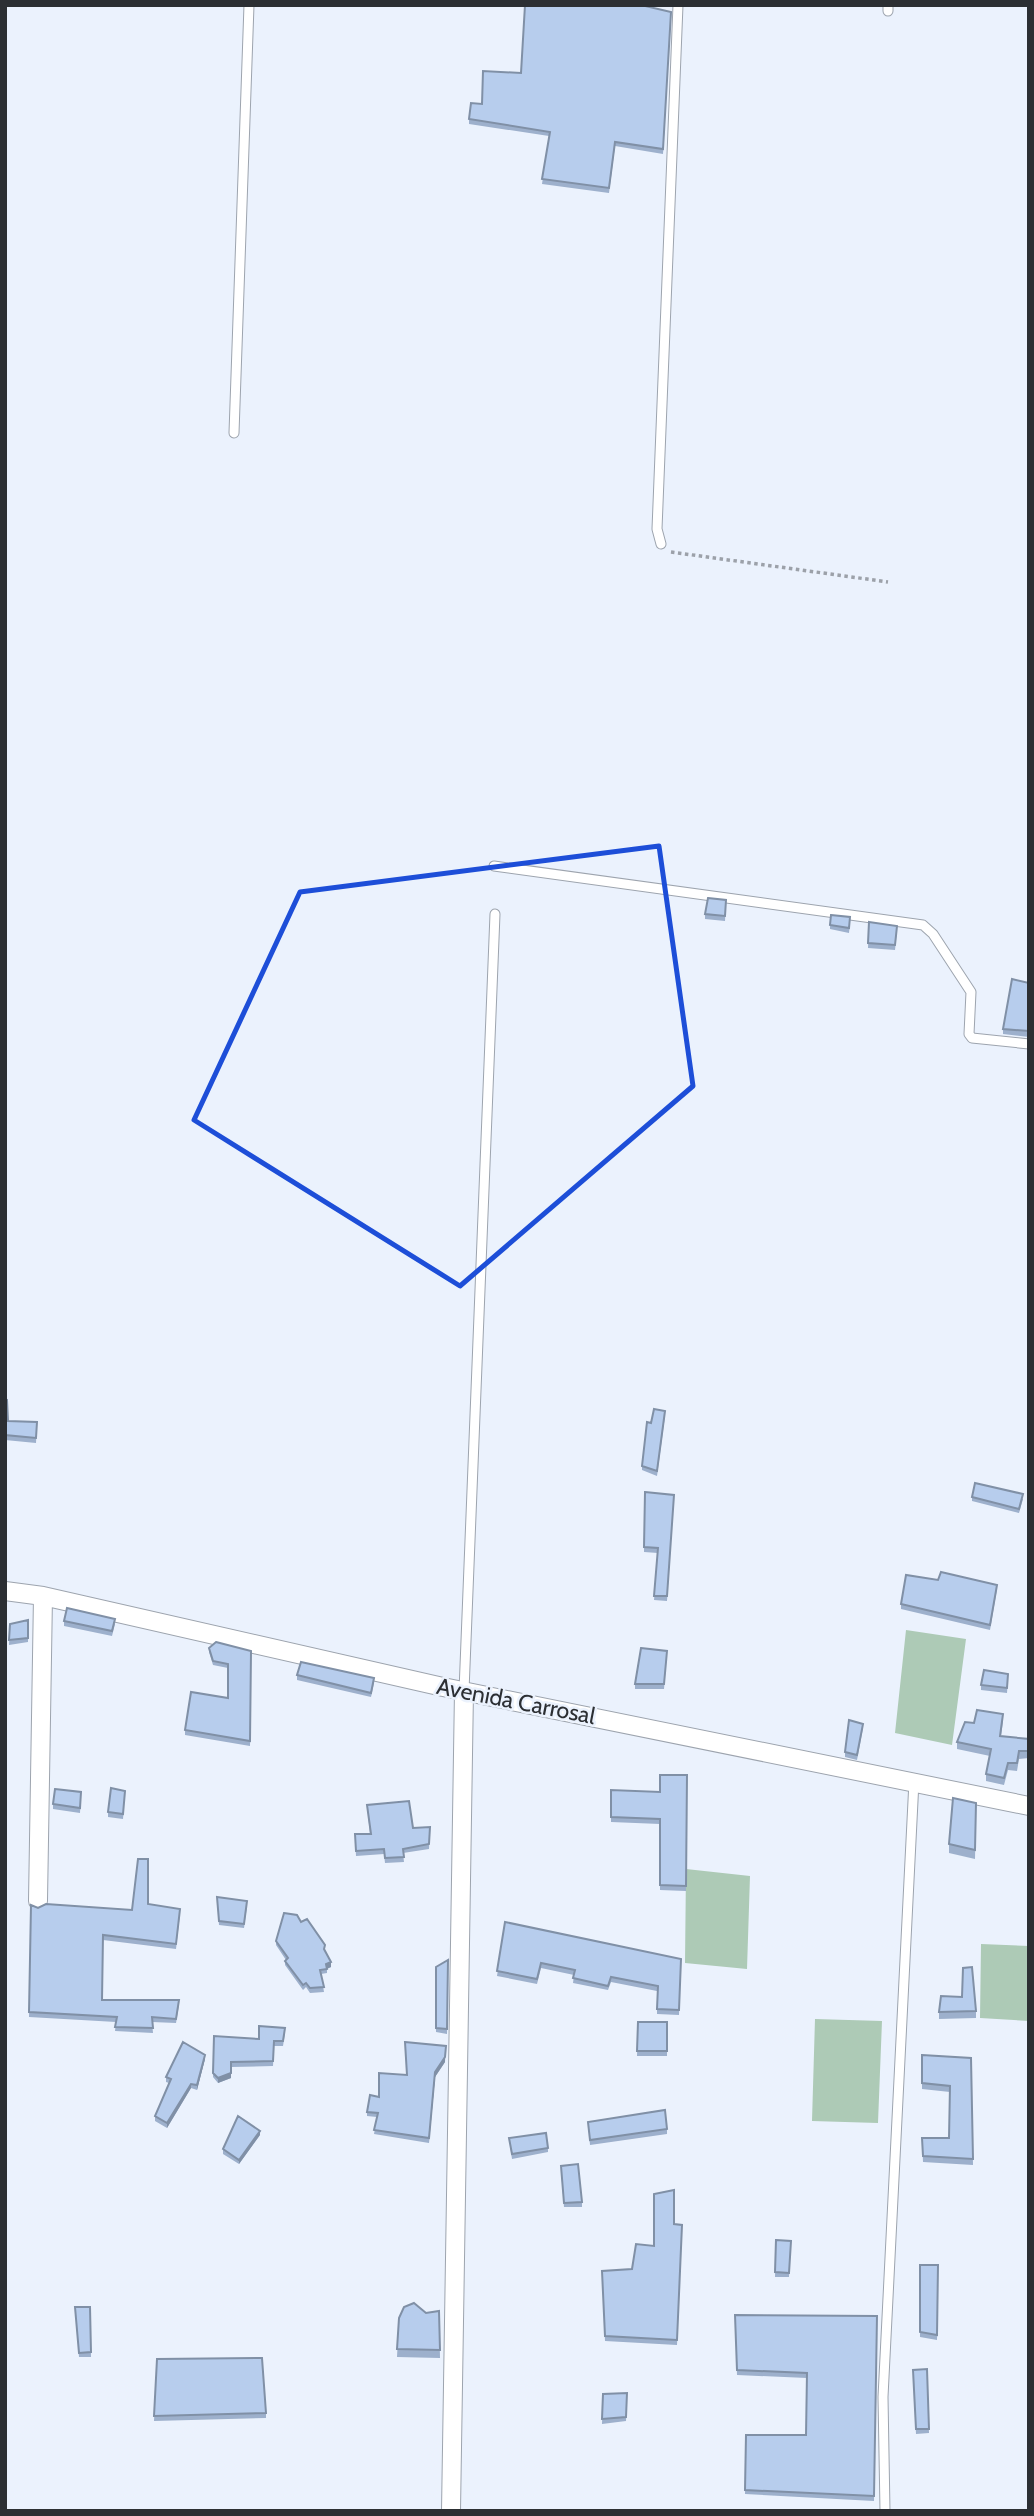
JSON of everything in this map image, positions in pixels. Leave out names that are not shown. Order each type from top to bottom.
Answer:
[{"type":"street","name":"Avenida Carrosal","points":[[5,1591],[43,1596],[464,1691],[1029,1806]]},
{"type":"street","points":[[38,1901],[43,1596]]},
{"type":"street","points":[[452,2511],[464,1691]]},
{"type":"lane","points":[[234,433],[249,5]]},
{"type":"lane","points":[[661,544],[657,529],[678,5]]},
{"type":"lane","points":[[494,866],[923,925],[933,934],[971,992],[969,1034],[972,1038],[1029,1044]]},
{"type":"lane","points":[[464,1691],[495,914]]},
{"type":"lane","points":[[885,2511],[883,2397],[914,1781]]},
{"type":"path","points":[[661,544],[675,555],[888,582]]},
{"type":"highlighted area","points":[[659,846],[693,1086],[460,1286],[194,1120],[300,892]]},
{"type":"green space","points":[[906,1630],[966,1639],[952,1745],[895,1733]]},
{"type":"green space","points":[[686,1869],[750,1876],[747,1969],[685,1963]]},
{"type":"green space","points":[[981,1944],[1029,1946],[1029,2021],[980,2018]]},
{"type":"green space","points":[[815,2019],[882,2021],[878,2123],[812,2121]]},
{"type":"building","points":[[525,5],[641,5],[671,12],[663,149],[615,142],[609,188],[542,179],[550,132],[469,119],[471,103],[482,104],[483,71],[521,73]]},
{"type":"building","points":[[708,898],[726,900],[725,916],[705,914]]},
{"type":"building","points":[[831,915],[850,917],[849,928],[830,925]]},
{"type":"building","points":[[869,922],[897,926],[895,945],[868,943]]},
{"type":"building","points":[[1012,979],[1029,983],[1029,1031],[1003,1029]]},
{"type":"building","points":[[5,1399],[8,1421],[37,1422],[36,1438],[5,1435]]},
{"type":"building","points":[[654,1409],[665,1411],[657,1471],[642,1466],[647,1422],[651,1423]]},
{"type":"building","points":[[975,1483],[1023,1494],[1019,1509],[972,1497]]},
{"type":"building","points":[[645,1492],[674,1495],[667,1596],[654,1596],[658,1548],[644,1547]]},
{"type":"building","points":[[941,1572],[997,1585],[990,1625],[901,1604],[906,1575],[938,1580]]},
{"type":"building","points":[[67,1608],[115,1619],[112,1631],[64,1621]]},
{"type":"building","points":[[28,1620],[28,1638],[9,1640],[10,1624]]},
{"type":"building","points":[[216,1642],[251,1651],[250,1741],[185,1730],[191,1692],[228,1698],[228,1664],[213,1661],[209,1648]]},
{"type":"building","points":[[641,1648],[667,1651],[664,1684],[635,1684]]},
{"type":"building","points":[[301,1662],[374,1678],[371,1693],[297,1675]]},
{"type":"building","points":[[984,1670],[1008,1674],[1007,1688],[981,1685]]},
{"type":"building","points":[[977,1710],[1003,1714],[1000,1736],[1029,1739],[1029,1751],[1019,1751],[1017,1763],[1008,1763],[1004,1778],[986,1774],[991,1749],[957,1742],[965,1722],[974,1723]]},
{"type":"building","points":[[849,1720],[863,1724],[857,1755],[845,1752]]},
{"type":"building","points":[[660,1775],[687,1775],[686,1886],[660,1885],[660,1819],[611,1817],[611,1790],[660,1792]]},
{"type":"building","points":[[111,1788],[125,1791],[123,1814],[108,1812]]},
{"type":"building","points":[[55,1789],[81,1792],[80,1808],[53,1804]]},
{"type":"building","points":[[953,1798],[976,1803],[975,1850],[949,1844]]},
{"type":"building","points":[[409,1801],[413,1828],[430,1827],[429,1844],[403,1849],[404,1857],[385,1858],[384,1849],[356,1851],[355,1834],[371,1834],[367,1805]]},
{"type":"building","points":[[138,1859],[148,1859],[148,1904],[180,1909],[176,1944],[103,1935],[102,2000],[179,2000],[176,2019],[152,2017],[153,2028],[115,2027],[117,2017],[29,2012],[31,1905],[38,1908],[46,1904],[132,1910]]},
{"type":"building","points":[[217,1897],[247,1901],[244,1924],[219,1921]]},
{"type":"building","points":[[284,1913],[297,1915],[301,1922],[307,1919],[325,1945],[324,1949],[331,1962],[326,1964],[327,1969],[320,1970],[324,1987],[310,1988],[306,1983],[303,1985],[285,1961],[288,1958],[276,1941]]},
{"type":"building","points":[[505,1922],[681,1959],[679,2010],[657,2009],[658,1986],[611,1977],[608,1986],[573,1978],[575,1970],[541,1963],[537,1979],[497,1971]]},
{"type":"building","points":[[448,1960],[447,2029],[436,2028],[436,1967]]},
{"type":"building","points":[[972,1967],[976,2011],[939,2012],[941,1996],[962,1997],[963,1968]]},
{"type":"building","points":[[638,2022],[667,2022],[667,2051],[637,2051]]},
{"type":"building","points":[[259,2026],[285,2028],[283,2041],[274,2041],[273,2061],[231,2062],[231,2073],[218,2078],[213,2073],[214,2036],[259,2039]]},
{"type":"building","points":[[183,2042],[205,2055],[197,2085],[191,2084],[167,2123],[155,2116],[171,2079],[166,2077]]},
{"type":"building","points":[[405,2042],[446,2046],[445,2057],[435,2072],[429,2138],[374,2130],[378,2113],[367,2112],[370,2095],[379,2097],[379,2073],[407,2075]]},
{"type":"building","points":[[922,2055],[971,2058],[973,2159],[923,2156],[922,2138],[949,2138],[950,2086],[922,2083]]},
{"type":"building","points":[[665,2110],[667,2129],[590,2140],[588,2122]]},
{"type":"building","points":[[238,2116],[260,2131],[239,2160],[223,2149]]},
{"type":"building","points":[[546,2133],[548,2148],[512,2154],[509,2138]]},
{"type":"building","points":[[578,2164],[582,2202],[564,2203],[561,2166]]},
{"type":"building","points":[[674,2190],[674,2224],[682,2225],[677,2340],[605,2336],[602,2271],[632,2269],[636,2244],[654,2246],[654,2194]]},
{"type":"building","points":[[776,2240],[791,2241],[789,2273],[775,2272]]},
{"type":"building","points":[[920,2265],[938,2265],[937,2335],[920,2332]]},
{"type":"building","points":[[414,2303],[426,2313],[439,2311],[440,2350],[397,2349],[399,2318],[404,2307]]},
{"type":"building","points":[[75,2307],[90,2307],[91,2352],[79,2353]]},
{"type":"building","points":[[735,2315],[877,2316],[874,2496],[745,2490],[746,2435],[806,2435],[807,2373],[737,2370]]},
{"type":"building","points":[[262,2358],[266,2413],[154,2416],[157,2359]]},
{"type":"building","points":[[927,2369],[929,2429],[916,2429],[913,2370]]},
{"type":"building","points":[[627,2393],[626,2417],[602,2419],[603,2394]]}]
